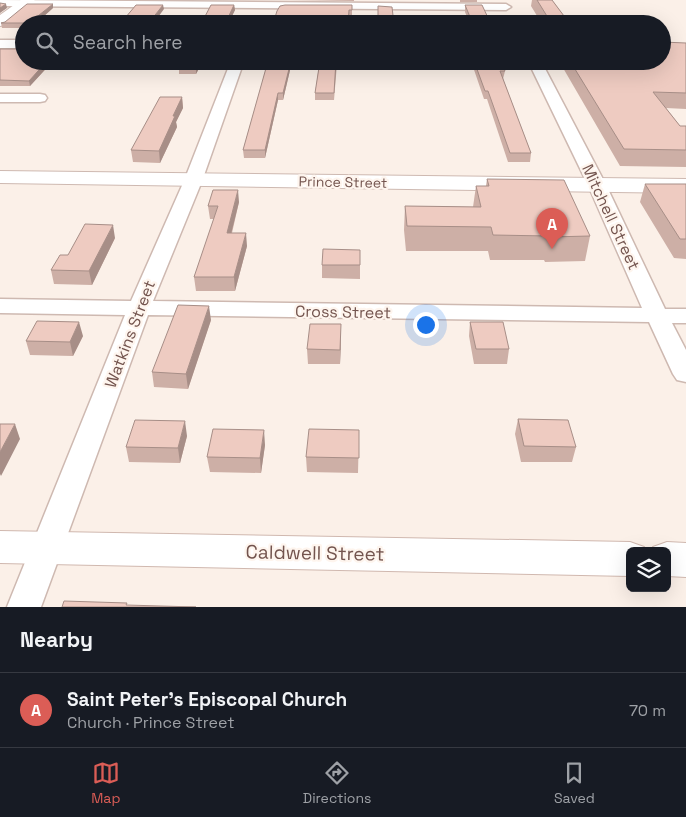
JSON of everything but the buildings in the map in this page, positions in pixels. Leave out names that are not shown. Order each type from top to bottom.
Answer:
[{"type":"street","points":[[0,22],[27,2]]},
{"type":"street","points":[[0,3],[264,3],[506,7]]},
{"type":"street","points":[[258,15],[264,3]]},
{"type":"street","points":[[0,44],[15,44]]},
{"type":"street","name":"Watkins Street","points":[[24,607],[139,309],[193,181],[235,70]]},
{"type":"street","name":"Mitchell Street","points":[[539,70],[597,185],[657,316],[686,374]]},
{"type":"street","points":[[0,98],[40,98]]},
{"type":"street","name":"Prince Street","points":[[0,177],[686,186]]},
{"type":"street","name":"Cross Street","points":[[0,306],[686,316]]},
{"type":"street","name":"Caldwell Street","points":[[0,546],[626,559]]},
{"type":"street","points":[[671,560],[686,560]]},
{"type":"place","name":"Saint Peter's Episcopal Church","points":[[552,249]]}]
